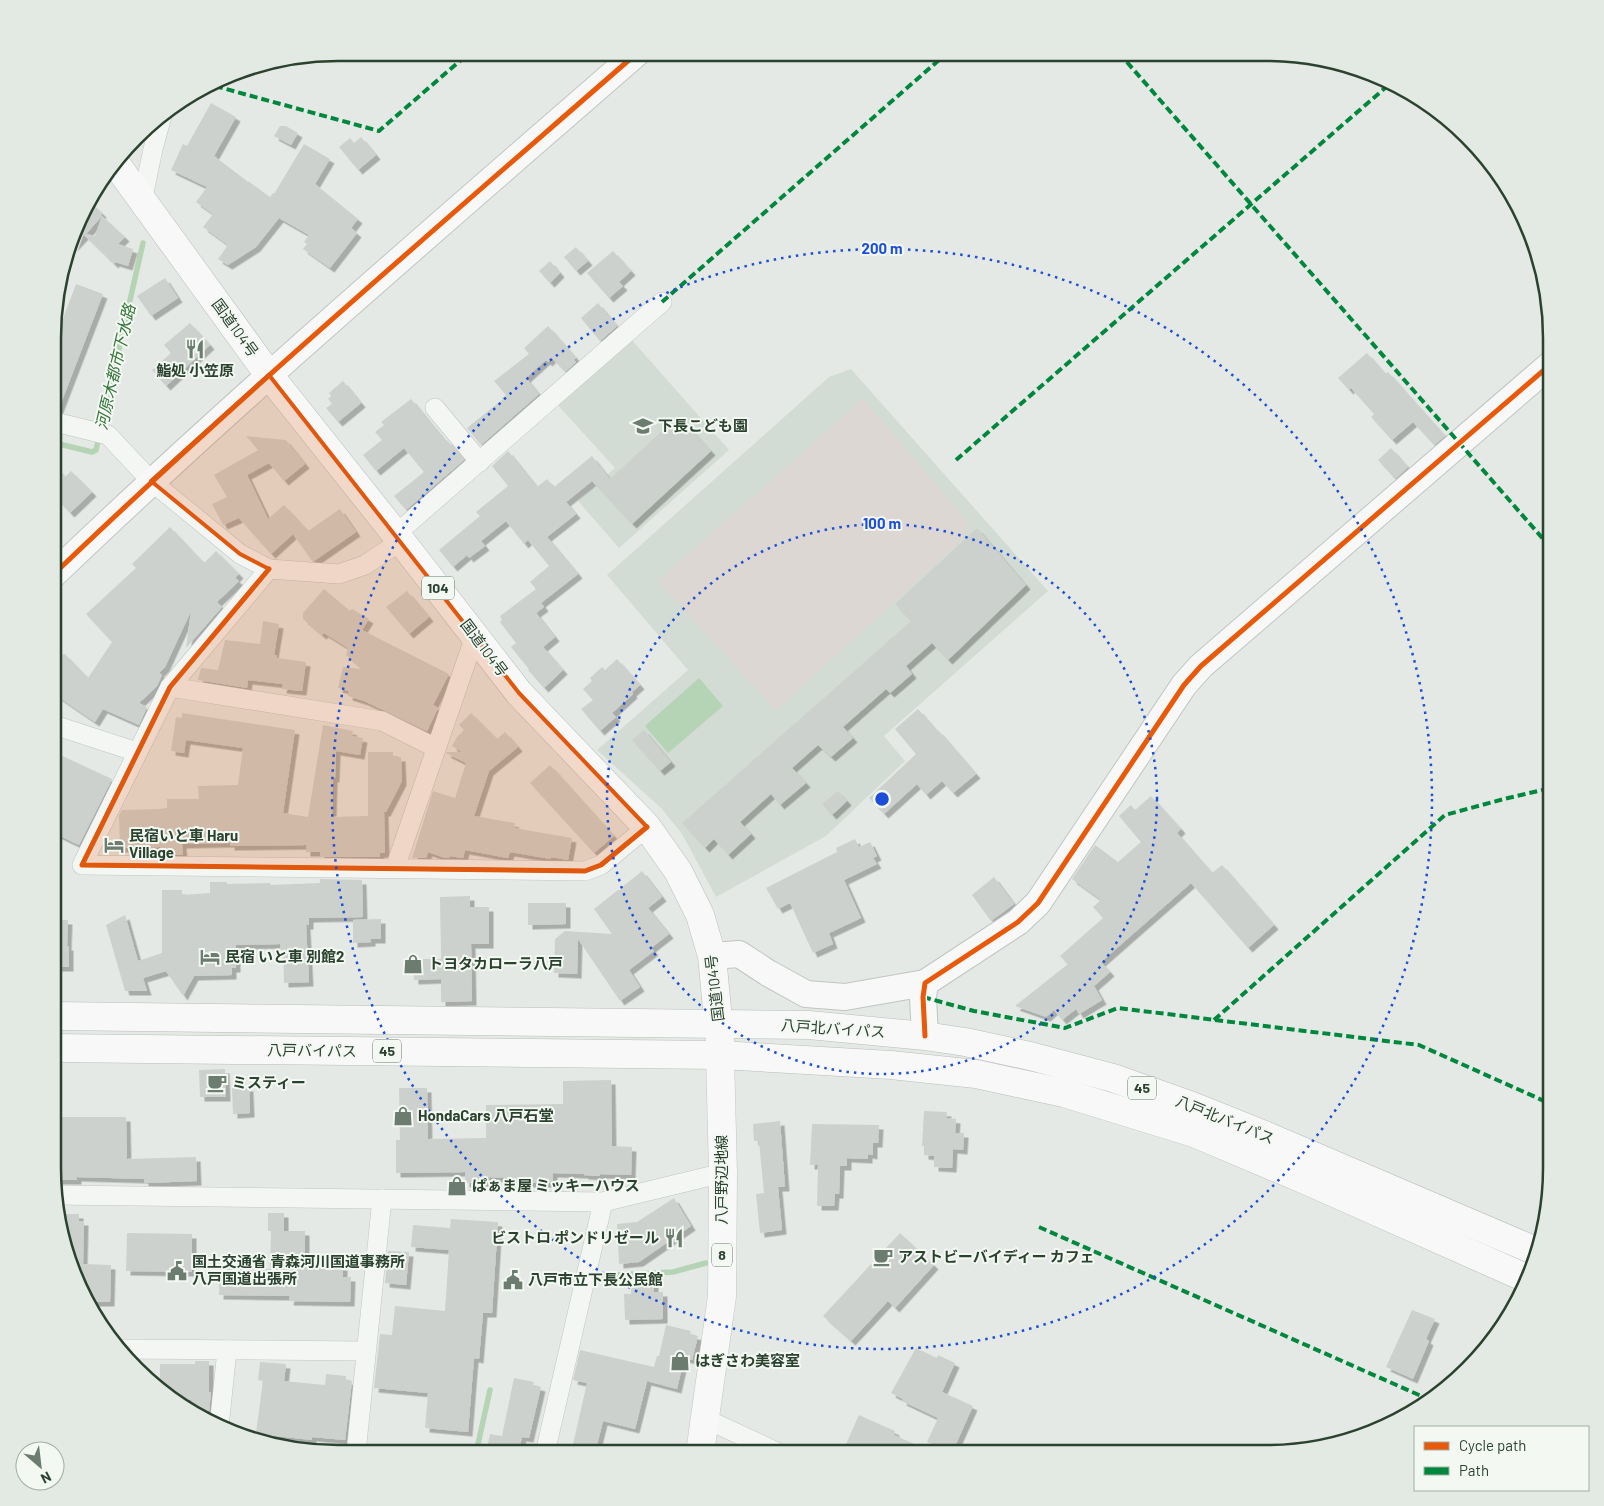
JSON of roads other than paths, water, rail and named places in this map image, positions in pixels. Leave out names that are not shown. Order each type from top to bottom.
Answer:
[{"type":"main road","name":"国道104号","points":[[119,169],[270,375],[518,693],[647,827],[678,871],[700,915],[712,956],[719,1024],[720,1055]]},
{"type":"main road","name":"45","points":[[61,1016],[719,1024]]},
{"type":"main road","name":"八戸北バイパス","points":[[719,1024],[809,1025],[925,1036],[965,1042],[1030,1056],[1113,1078],[1243,1126],[1530,1249]]},
{"type":"main road","name":"八戸バイパス","points":[[61,1048],[720,1055]]},
{"type":"main road","name":"八戸北バイパス","points":[[720,1055],[901,1066],[976,1074],[1064,1093],[1194,1133],[1310,1182],[1521,1276]]},
{"type":"main road","name":"八戸野辺地線","points":[[701,1445],[722,1296],[723,1173],[720,1055]]},
{"type":"street","points":[[61,567],[151,481],[628,61]]},
{"type":"street","points":[[142,202],[146,143]]},
{"type":"street","points":[[61,423],[108,435],[151,481],[240,554],[269,568],[339,574],[365,565],[398,538],[480,462],[662,302]]},
{"type":"street","points":[[712,956],[740,954],[768,973],[806,994],[846,997],[925,983],[1018,922],[1038,903],[1184,685],[1201,666],[1543,371]]},
{"type":"street","points":[[435,408],[480,462]]},
{"type":"street","points":[[269,568],[170,687],[82,865],[585,871],[601,866],[647,827]]},
{"type":"street","points":[[395,868],[475,636]]},
{"type":"street","points":[[170,687],[382,720],[436,748]]},
{"type":"street","points":[[61,726],[137,752]]},
{"type":"street","points":[[925,983],[922,997],[925,1036]]},
{"type":"street","points":[[63,1195],[603,1202],[723,1173]]},
{"type":"street","points":[[357,1445],[382,1199]]},
{"type":"street","points":[[547,1445],[603,1202]]},
{"type":"street","points":[[129,1349],[365,1351]]},
{"type":"street","points":[[220,1418],[227,1350]]},
{"type":"street","points":[[706,1419],[762,1445]]},
{"type":"waterway","name":"河原木都市下水路","points":[[61,444],[92,452],[96,450],[143,243]]},
{"type":"waterway","name":"河原木都市下水路","points":[[596,1276],[673,1272],[706,1263]]},
{"type":"waterway","points":[[478,1445],[490,1390]]},
{"type":"place","name":"鮨処 小笠原","points":[[195,349]]},
{"type":"place","name":"下長こども園","points":[[643,426]]},
{"type":"place","name":"民宿いと車 Haru Village","points":[[114,845]]},
{"type":"place","name":"民宿 いと車 別館2","points":[[210,957]]},
{"type":"place","name":"トヨタカローラ八戸","points":[[413,964]]},
{"type":"place","name":"ミスティー","points":[[217,1083]]},
{"type":"place","name":"HondaCars 八戸石堂","points":[[403,1116]]},
{"type":"place","name":"ぱぁま屋 ミッキーハウス","points":[[457,1186]]},
{"type":"place","name":"ビストロ ポンドリゼール","points":[[674,1238]]},
{"type":"place","name":"アストビーバイディー カフェ","points":[[883,1257]]},
{"type":"place","name":"国土交通省 青森河川国道事務所 八戸国道出張所","points":[[177,1271]]},
{"type":"place","name":"八戸市立下長公民館","points":[[513,1280]]},
{"type":"place","name":"はぎさわ美容室","points":[[680,1361]]}]
